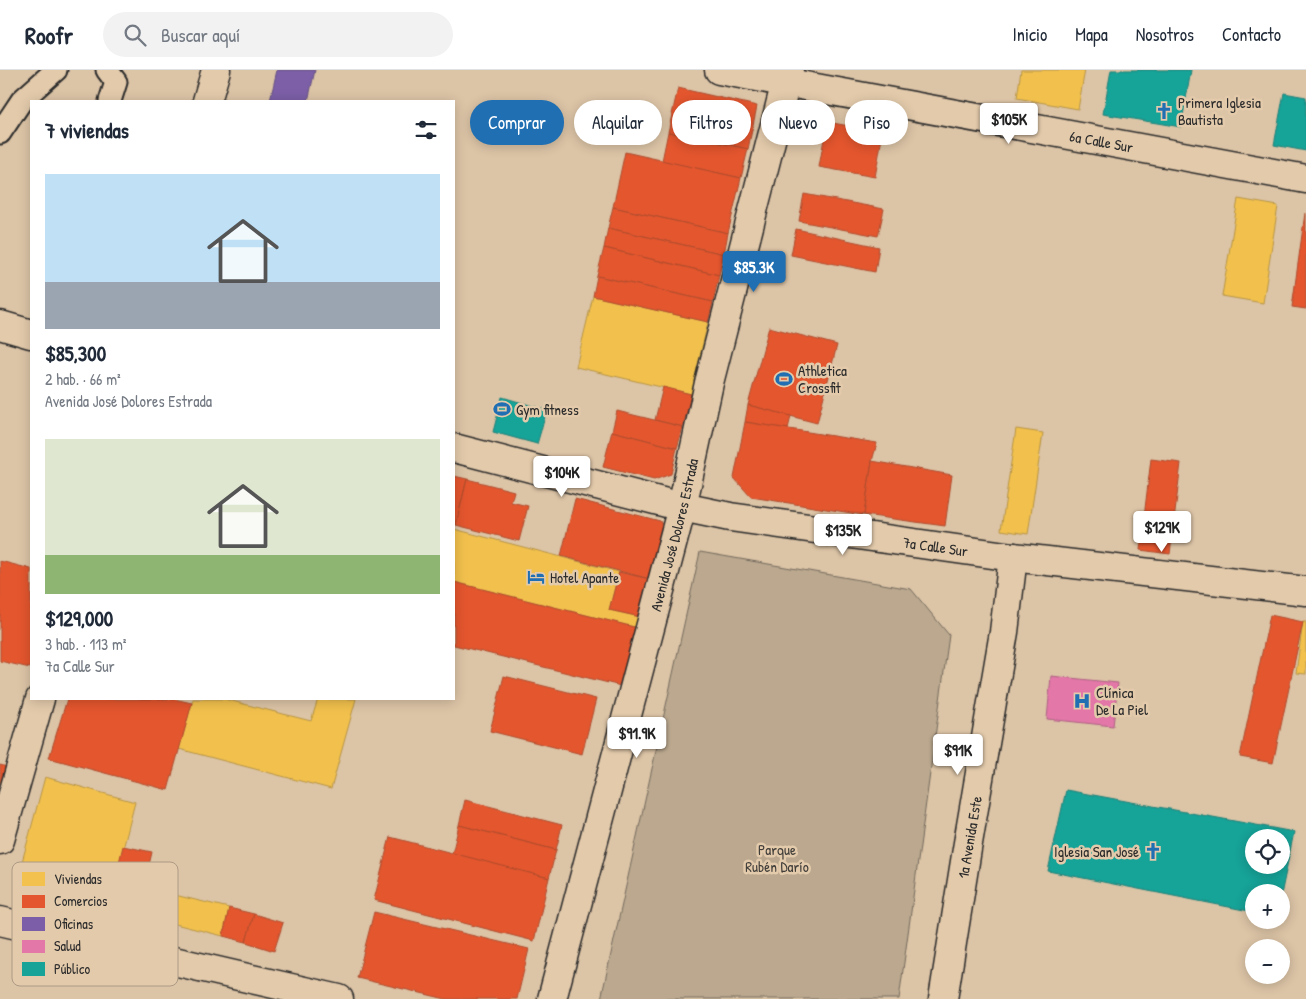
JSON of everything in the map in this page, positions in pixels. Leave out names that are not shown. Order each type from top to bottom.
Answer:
[{"type":"street","points":[[208,100],[216,70]]},
{"type":"street","name":"6a Calle Sur","points":[[719,70],[787,76],[1306,179]]},
{"type":"street","name":"Avenida José Dolores Estrada","points":[[552,999],[682,507],[709,383],[787,76]]},
{"type":"street","points":[[0,325],[30,334]]},
{"type":"street","name":"7a Calle Sur","points":[[455,448],[682,507],[790,527],[1013,558],[1306,591]]},
{"type":"street","name":"1a Avenida Este","points":[[943,999],[1004,632],[1013,558]]},
{"type":"street","points":[[0,840],[40,700]]},
{"type":"street","points":[[178,961],[339,999]]},
{"type":"lane","points":[[0,133],[22,100],[56,70]]},
{"type":"lane","points":[[107,70],[116,82],[110,100]]},
{"type":"green space","name":"Parque Rubén Darío","points":[[700,552],[911,589],[949,635],[899,999],[601,999]]},
{"type":"building: Viviendas","points":[[1021,70],[1085,70],[1078,109],[1017,98]]},
{"type":"building: Viviendas","points":[[1238,199],[1278,206],[1263,303],[1222,296]]},
{"type":"building: Viviendas","points":[[593,296],[708,322],[691,394],[576,367]]},
{"type":"building: Viviendas","points":[[1016,429],[1043,433],[1028,534],[1001,530]]},
{"type":"building: Viviendas","name":"Hotel Apante","points":[[455,529],[619,572],[609,610],[645,618],[642,629],[455,582]]},
{"type":"building: Viviendas","points":[[1303,622],[1306,622],[1306,674],[1296,673]]},
{"type":"building: Viviendas","points":[[193,700],[228,700],[311,721],[318,700],[356,700],[331,789],[179,749]]},
{"type":"building: Viviendas","points":[[45,777],[135,802],[120,862],[22,862]]},
{"type":"building: Viviendas","points":[[178,896],[229,908],[223,936],[178,925]]},
{"type":"building: Comercios","points":[[678,88],[731,100],[675,100]]},
{"type":"building: Comercios","points":[[751,105],[757,106],[751,135]]},
{"type":"building: Comercios","points":[[672,114],[672,133],[668,132]]},
{"type":"building: Comercios","points":[[835,123],[845,125],[845,145],[881,145],[875,177],[819,167],[823,145],[835,145]]},
{"type":"building: Comercios","points":[[668,132],[672,133],[672,145],[729,145],[748,149],[741,178],[662,161]]},
{"type":"building: Comercios","points":[[729,145],[749,145],[748,149]]},
{"type":"building: Comercios","points":[[625,152],[741,178],[728,233],[613,207]]},
{"type":"building: Comercios","points":[[804,194],[884,209],[878,236],[799,221]]},
{"type":"building: Comercios","points":[[613,207],[728,233],[724,254],[608,228]]},
{"type":"building: Comercios","points":[[1306,213],[1306,309],[1292,307]]},
{"type":"building: Comercios","points":[[608,228],[724,254],[719,275],[604,248]]},
{"type":"building: Comercios","points":[[796,229],[879,247],[875,272],[791,255]]},
{"type":"building: Comercios","points":[[604,248],[719,275],[713,302],[597,276]]},
{"type":"building: Comercios","points":[[597,276],[713,302],[708,322],[593,296]]},
{"type":"building: Comercios","points":[[769,327],[837,345],[817,423],[748,405]]},
{"type":"building: Comercios","points":[[663,387],[691,394],[683,427],[655,420]]},
{"type":"building: Comercios","points":[[748,405],[791,416],[788,429],[745,422]]},
{"type":"building: Comercios","points":[[617,411],[683,427],[677,448],[612,431]]},
{"type":"building: Comercios","points":[[745,422],[877,443],[872,461],[864,515],[751,497],[734,478]]},
{"type":"building: Comercios","points":[[612,431],[677,448],[671,474],[654,480],[603,467]]},
{"type":"building: Comercios","points":[[1151,459],[1181,463],[1170,554],[1140,550]]},
{"type":"building: Comercios","points":[[872,461],[952,475],[945,526],[864,515]]},
{"type":"building: Comercios","points":[[455,476],[467,479],[455,524]]},
{"type":"building: Comercios","points":[[467,479],[514,491],[511,502],[528,506],[519,541],[456,525]]},
{"type":"building: Comercios","points":[[575,499],[660,521],[667,535],[654,580],[561,556]]},
{"type":"building: Comercios","points":[[0,561],[30,569],[30,668],[0,661]]},
{"type":"building: Comercios","points":[[619,572],[654,580],[645,618],[609,610]]},
{"type":"building: Comercios","points":[[455,582],[642,629],[629,688],[455,645]]},
{"type":"building: Comercios","points":[[1270,615],[1303,622],[1273,763],[1240,757]]},
{"type":"building: Comercios","points":[[504,676],[596,699],[582,754],[490,731]]},
{"type":"building: Comercios","points":[[67,700],[178,700],[192,703],[168,790],[49,758]]},
{"type":"building: Comercios","points":[[0,765],[11,768],[0,808]]},
{"type":"building: Comercios","points":[[465,800],[562,825],[556,850],[459,825]]},
{"type":"building: Comercios","points":[[459,825],[556,850],[549,878],[452,854]]},
{"type":"building: Comercios","points":[[390,837],[549,878],[534,941],[374,900]]},
{"type":"building: Comercios","points":[[123,846],[152,852],[150,862],[119,862]]},
{"type":"building: Comercios","points":[[229,908],[254,914],[246,942],[223,936]]},
{"type":"building: Comercios","points":[[374,912],[529,949],[517,999],[446,999],[357,978]]},
{"type":"building: Comercios","points":[[254,914],[283,923],[274,951],[246,942]]},
{"type":"building: Oficinas","points":[[277,70],[315,70],[308,100],[270,100]]},
{"type":"building: Salud","name":"Clínica De La Piel","points":[[1051,676],[1118,683],[1113,726],[1047,719]]},
{"type":"building: Público","points":[[1111,70],[1191,70],[1181,127],[1103,114]]},
{"type":"building: Público","points":[[1284,93],[1306,97],[1306,151],[1274,145]]},
{"type":"building: Público","points":[[502,397],[547,410],[537,444],[493,432]]},
{"type":"building: Público","name":"Iglesia San José","points":[[1066,790],[1278,829],[1245,829],[1245,874],[1285,874],[1283,884],[1245,884],[1245,910],[1048,871]]},
{"type":"building: Público","name":"Iglesia San José","points":[[1290,831],[1294,832],[1290,851]]},
{"type":"place","name":"Primera Iglesia Bautista","points":[[1164,111]]},
{"type":"place","name":"Athletica Crossfit","points":[[784,379]]},
{"type":"place","name":"Gym fitness","points":[[502,409]]},
{"type":"place","name":"Hotel Apante","points":[[536,577]]},
{"type":"place","name":"Clínica De La Piel","points":[[1082,701]]},
{"type":"place","name":"Iglesia San José","points":[[1153,851]]}]
